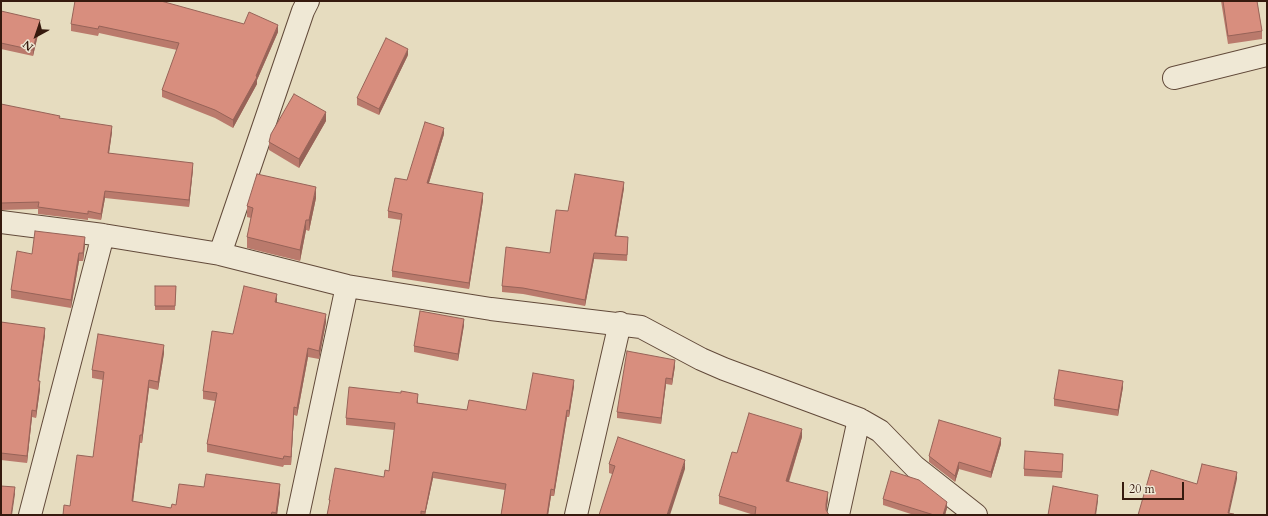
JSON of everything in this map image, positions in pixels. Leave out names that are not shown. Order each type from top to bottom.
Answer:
[{"type":"street","points":[[220,254],[308,1]]},
{"type":"street","points":[[1174,78],[1267,55]]},
{"type":"street","points":[[1,222],[103,235],[220,254],[347,286],[491,309],[620,323],[641,327],[701,359],[859,419],[880,431],[915,467],[976,515]]},
{"type":"street","points":[[30,515],[103,235]]},
{"type":"street","points":[[298,515],[347,286]]},
{"type":"street","points":[[576,515],[620,323]]},
{"type":"street","points":[[838,515],[859,419]]},
{"type":"building","points":[[75,1],[161,1],[244,24],[249,12],[278,25],[256,76],[257,77],[233,120],[215,110],[162,90],[179,43],[99,26],[98,29],[71,24]]},
{"type":"building","points":[[1223,1],[1257,1],[1262,31],[1228,36]]},
{"type":"building","points":[[1,11],[40,20],[33,50],[1,43]]},
{"type":"building","points":[[386,38],[408,49],[379,109],[357,98]]},
{"type":"building","points":[[294,94],[326,112],[299,159],[269,142],[271,134]]},
{"type":"building","points":[[1,104],[60,116],[59,118],[112,126],[108,153],[193,163],[189,200],[105,191],[101,214],[88,211],[88,214],[38,207],[39,202],[1,203]]},
{"type":"building","points":[[425,122],[444,128],[427,183],[483,193],[469,283],[392,271],[402,214],[388,211],[395,178],[407,180]]},
{"type":"building","points":[[257,174],[316,187],[309,220],[306,220],[300,250],[247,237],[253,208],[247,206]]},
{"type":"building","points":[[575,174],[624,182],[615,236],[628,237],[627,255],[594,253],[585,300],[523,288],[502,286],[506,247],[550,253],[556,210],[568,211]]},
{"type":"building","points":[[35,231],[85,237],[83,253],[79,253],[71,300],[11,290],[17,251],[32,254]]},
{"type":"building","points":[[155,286],[176,286],[175,306],[155,306]]},
{"type":"building","points":[[244,286],[277,294],[275,302],[326,314],[319,351],[308,348],[297,408],[294,407],[291,457],[284,456],[283,459],[207,444],[217,393],[203,391],[212,331],[233,334]]},
{"type":"building","points":[[420,311],[464,319],[458,354],[414,346]]},
{"type":"building","points":[[1,322],[45,328],[38,381],[40,381],[36,411],[32,410],[27,456],[1,453]]},
{"type":"building","points":[[98,334],[164,345],[158,382],[149,380],[142,435],[140,435],[132,501],[171,508],[172,504],[176,505],[179,484],[204,487],[206,474],[280,484],[276,513],[272,512],[271,515],[63,515],[64,505],[70,506],[77,455],[93,457],[104,372],[92,370]]},
{"type":"building","points":[[627,351],[675,360],[672,379],[666,378],[661,418],[617,412]]},
{"type":"building","points":[[1059,370],[1123,381],[1118,410],[1054,399]]},
{"type":"building","points":[[533,373],[574,380],[569,411],[567,410],[554,490],[551,489],[547,515],[501,515],[506,484],[433,472],[425,512],[421,511],[421,515],[327,515],[335,468],[384,477],[385,470],[389,471],[395,423],[346,418],[349,387],[401,393],[401,391],[418,394],[417,403],[467,410],[469,400],[526,410]]},
{"type":"building","points":[[749,413],[802,429],[786,481],[828,492],[826,510],[829,515],[755,515],[756,507],[719,496],[732,452],[737,453]]},
{"type":"building","points":[[939,420],[1001,438],[991,472],[959,462],[955,476],[929,456]]},
{"type":"building","points":[[618,437],[685,460],[667,515],[599,515],[615,466],[609,464]]},
{"type":"building","points":[[1025,451],[1063,454],[1062,472],[1024,469]]},
{"type":"building","points":[[1202,464],[1237,472],[1228,513],[1234,515],[1138,515],[1151,470],[1197,484]]},
{"type":"building","points":[[891,471],[919,480],[947,502],[943,515],[934,515],[883,499]]},
{"type":"building","points":[[1,486],[15,487],[11,515],[1,515]]},
{"type":"building","points":[[1053,486],[1098,495],[1095,515],[1048,515]]}]
